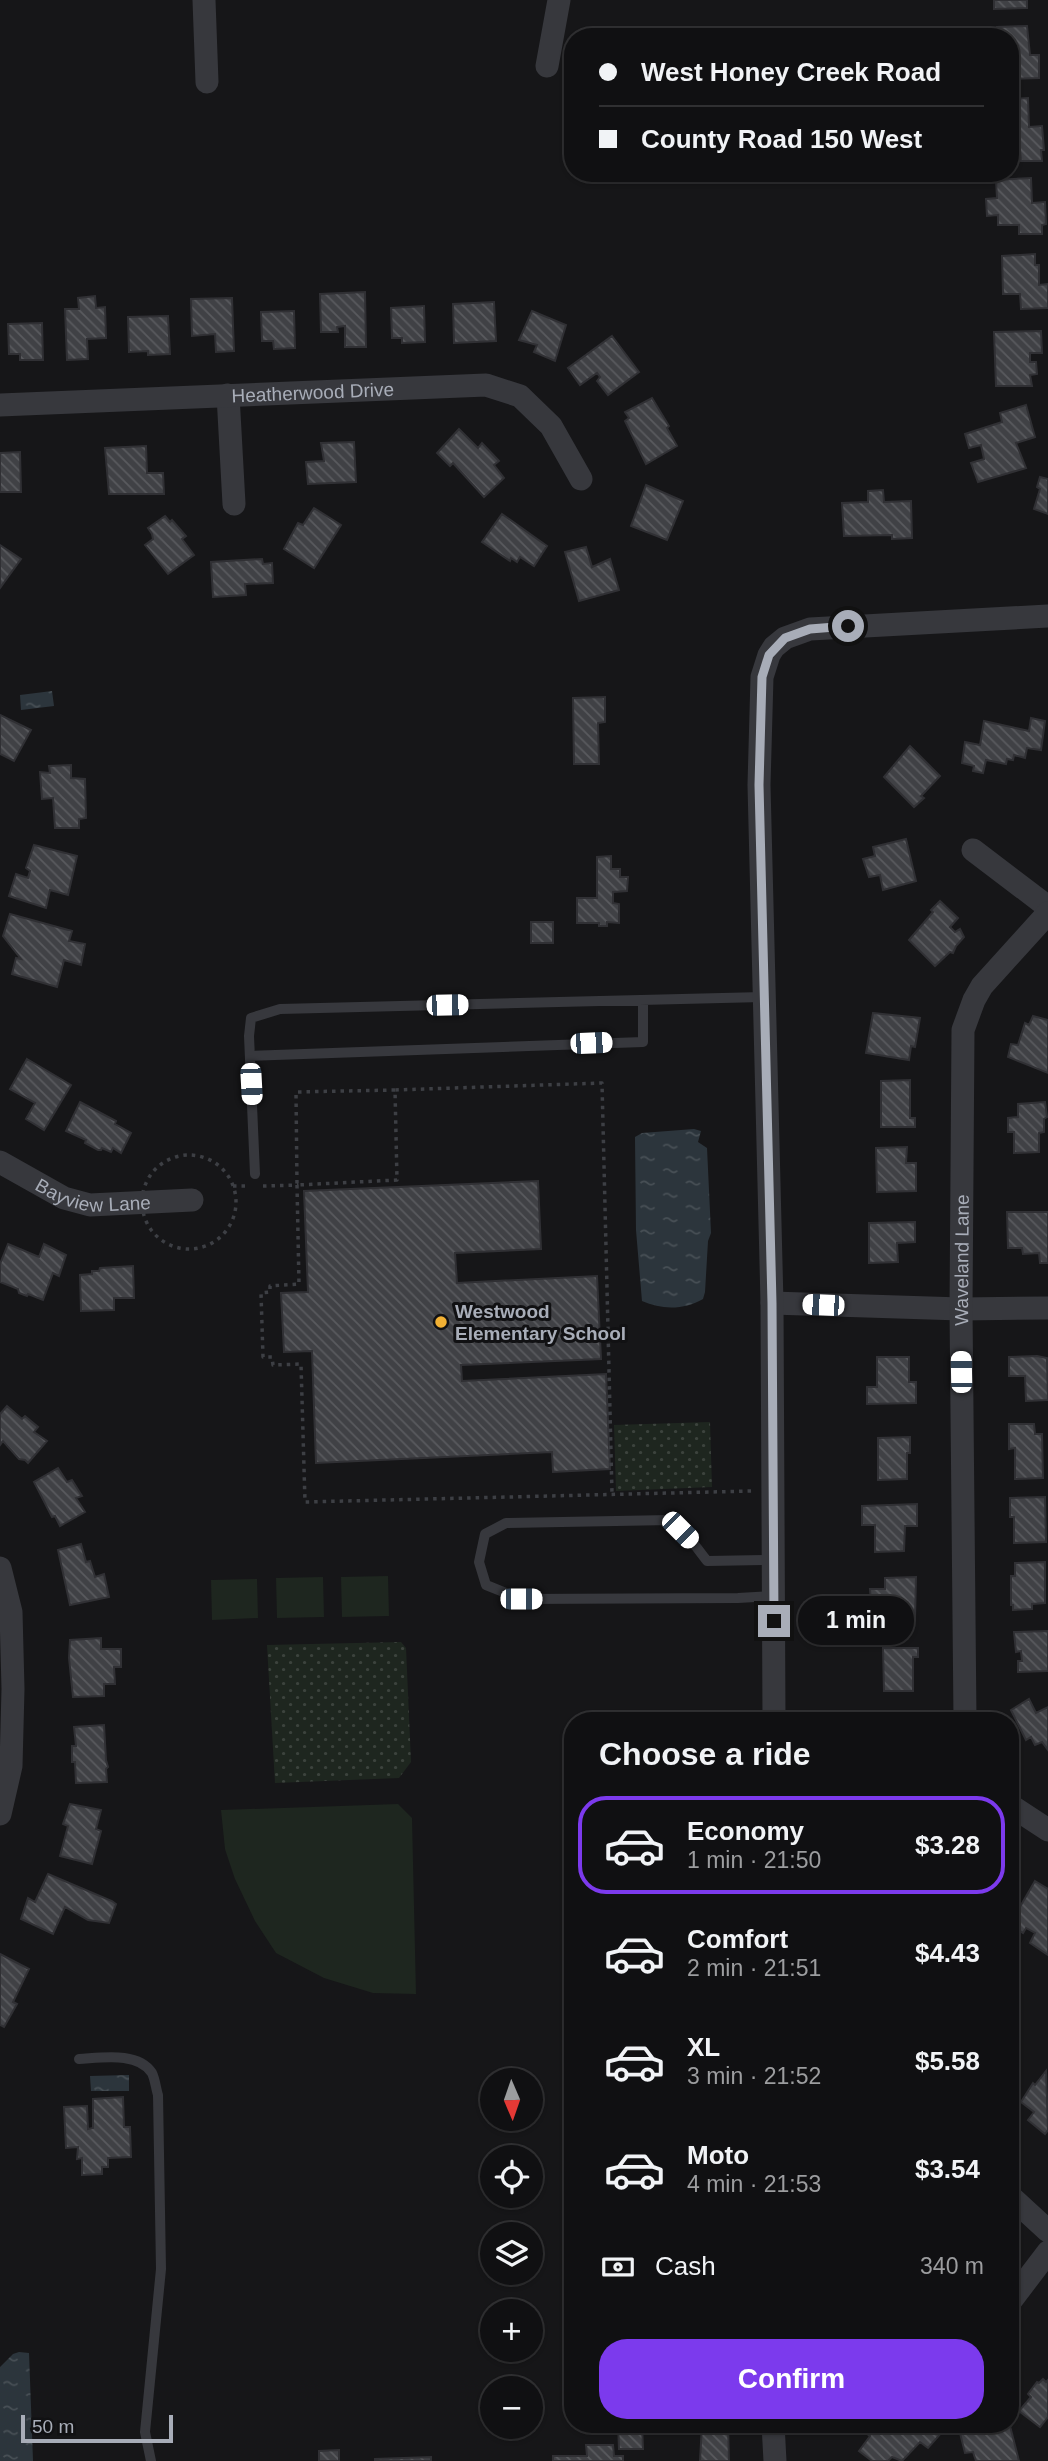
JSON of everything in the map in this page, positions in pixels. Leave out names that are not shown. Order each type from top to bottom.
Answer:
[{"type":"street","points":[[204,0],[207,82]]},
{"type":"street","points":[[547,66],[559,0]]},
{"type":"street","name":"Heatherwood Drive","points":[[0,405],[486,385],[520,396],[551,426],[581,479]]},
{"type":"street","points":[[229,395],[234,504]]},
{"type":"street","points":[[774,1712],[772,1303],[759,785],[762,677],[774,647],[785,638],[810,629],[1048,617]]},
{"type":"street","points":[[973,850],[1048,907]]},
{"type":"street","name":"Waveland Lane","points":[[965,1712],[961,1309],[963,1030],[982,986],[1048,913]]},
{"type":"street","name":"Bayview Lane","points":[[0,1161],[64,1198],[90,1205],[192,1200]]},
{"type":"street","points":[[772,1303],[961,1309],[1048,1308]]},
{"type":"street","points":[[0,1568],[11,1612],[13,1689],[11,1766],[0,1814]]},
{"type":"street","points":[[1019,1811],[1048,1830]]},
{"type":"street","points":[[1019,2204],[1048,2231]]},
{"type":"street","points":[[1019,2290],[1048,2252]]},
{"type":"street","points":[[774,2433],[775,2461]]},
{"type":"lane","points":[[255,1174],[251,1018],[280,1009],[763,997]]},
{"type":"lane","points":[[250,1056],[643,1042],[643,1000]]},
{"type":"lane","points":[[772,1560],[707,1561],[691,1540],[670,1520],[506,1523],[485,1534],[479,1562],[486,1585],[521,1599],[774,1596]]},
{"type":"lane","points":[[79,2059],[113,2057],[136,2061],[152,2073],[158,2095],[161,2269],[145,2432],[151,2461]]},
{"type":"path","points":[[612,1494],[603,1083],[296,1092],[299,1284],[270,1286],[270,1292],[261,1293],[263,1357],[272,1357],[273,1365],[301,1364],[305,1502],[772,1490]]},
{"type":"path","points":[[233,1186],[397,1180],[395,1090]]},
{"type":"shaded area","points":[[710,1422],[712,1487],[616,1491],[614,1425]]},
{"type":"shaded area","points":[[388,1576],[389,1616],[342,1617],[341,1577]]},
{"type":"shaded area","points":[[323,1577],[324,1617],[277,1618],[276,1578]]},
{"type":"shaded area","points":[[257,1579],[258,1618],[212,1620],[211,1580]]},
{"type":"shaded area","points":[[401,1642],[406,1648],[411,1762],[399,1778],[275,1783],[267,1645]]},
{"type":"shaded area","points":[[398,1804],[412,1818],[416,1994],[373,1993],[324,1978],[276,1953],[255,1921],[235,1879],[225,1849],[221,1810]]},
{"type":"water","points":[[52,691],[54,706],[21,710],[20,695]]},
{"type":"water","points":[[694,1129],[701,1131],[698,1142],[707,1148],[711,1233],[708,1241],[705,1292],[703,1299],[688,1305],[673,1308],[657,1306],[642,1301],[636,1230],[635,1137],[642,1133]]},
{"type":"water","points":[[129,2075],[129,2091],[91,2091],[90,2076]]},
{"type":"water","points":[[29,2353],[33,2461],[0,2461],[0,2367],[13,2354]]},
{"type":"building","points":[[994,0],[1027,0],[1027,8],[994,9]]},
{"type":"building","points":[[1027,26],[1030,55],[1039,55],[1039,78],[1019,79],[1019,28],[997,27]]},
{"type":"building","points":[[1019,98],[1028,98],[1029,127],[1042,126],[1042,161],[1021,161]]},
{"type":"building","points":[[1031,178],[1032,203],[1045,202],[1046,224],[1042,225],[1042,234],[1019,234],[1019,225],[998,225],[998,215],[987,216],[986,199],[997,198],[996,182],[1019,182],[1019,179]]},
{"type":"building","points":[[1035,254],[1035,265],[1039,265],[1039,285],[1048,284],[1048,308],[1021,309],[1020,294],[1003,294],[1002,256]]},
{"type":"building","points":[[365,292],[366,347],[345,347],[345,326],[337,327],[338,332],[321,332],[320,294]]},
{"type":"building","points":[[95,296],[96,308],[105,307],[106,338],[87,339],[88,359],[67,360],[65,309],[79,309],[78,298]]},
{"type":"building","points":[[232,298],[234,351],[216,352],[215,334],[192,336],[191,299]]},
{"type":"building","points":[[494,302],[496,341],[454,343],[453,304]]},
{"type":"building","points":[[424,306],[425,342],[402,343],[402,338],[392,338],[391,308]]},
{"type":"building","points":[[294,311],[295,348],[274,349],[273,341],[262,341],[261,312]]},
{"type":"building","points":[[532,311],[566,325],[555,361],[534,352],[537,345],[519,340]]},
{"type":"building","points":[[168,316],[170,354],[129,352],[128,317]]},
{"type":"building","points":[[42,323],[43,360],[20,360],[20,354],[9,354],[8,324]]},
{"type":"building","points":[[1041,331],[1042,353],[1030,353],[1030,362],[1036,362],[1037,374],[1030,375],[1032,386],[996,386],[994,332]]},
{"type":"building","points":[[612,336],[639,372],[608,395],[597,381],[600,377],[597,373],[580,385],[568,368]]},
{"type":"building","points":[[652,398],[669,426],[667,428],[677,446],[646,464],[625,421],[629,418],[625,412]]},
{"type":"building","points":[[1026,405],[1035,437],[1016,443],[1026,468],[978,482],[971,463],[984,459],[981,445],[969,448],[965,434],[1002,422],[1000,413]]},
{"type":"building","points":[[459,429],[478,448],[482,443],[499,461],[494,465],[504,478],[484,497],[453,463],[450,466],[437,453]]},
{"type":"building","points":[[354,442],[356,482],[308,484],[306,462],[324,461],[321,443]]},
{"type":"building","points":[[146,446],[147,473],[163,473],[164,494],[109,494],[105,448]]},
{"type":"building","points":[[20,452],[21,492],[0,492],[0,453]]},
{"type":"building","points":[[1040,477],[1048,479],[1048,514],[1034,509],[1040,489],[1037,487]]},
{"type":"building","points":[[646,485],[683,501],[667,540],[631,526]]},
{"type":"building","points":[[883,490],[884,502],[911,501],[912,538],[892,539],[892,535],[844,536],[842,503],[868,502],[868,491]]},
{"type":"building","points":[[314,508],[341,525],[314,568],[284,549],[298,523],[303,525]]},
{"type":"building","points":[[502,514],[547,546],[534,566],[520,557],[517,562],[511,558],[510,561],[482,542]]},
{"type":"building","points":[[165,516],[186,536],[182,539],[194,555],[168,574],[145,545],[153,539],[148,528]]},
{"type":"building","points":[[0,545],[21,559],[0,588]]},
{"type":"building","points":[[586,547],[592,567],[610,559],[619,590],[579,601],[565,552]]},
{"type":"building","points":[[262,559],[263,564],[272,563],[273,583],[245,584],[246,595],[213,597],[211,562]]},
{"type":"building","points":[[605,697],[605,722],[598,723],[599,764],[574,764],[573,698]]},
{"type":"building","points":[[0,715],[31,730],[14,761],[0,754]]},
{"type":"building","points":[[1031,718],[1045,721],[1041,750],[1027,748],[1025,758],[1014,755],[1013,760],[1007,759],[1006,764],[986,760],[983,773],[973,771],[974,766],[962,763],[965,742],[980,745],[984,721],[1029,731]]},
{"type":"building","points":[[910,746],[940,776],[914,807],[884,777]]},
{"type":"building","points":[[71,765],[71,778],[85,779],[86,818],[79,819],[79,828],[55,828],[53,798],[42,799],[40,772],[50,773],[49,766]]},
{"type":"building","points":[[906,839],[916,881],[883,890],[880,875],[869,877],[863,859],[875,856],[873,847]]},
{"type":"building","points":[[34,845],[77,856],[68,895],[50,890],[46,908],[9,896],[16,874],[28,878],[30,871],[26,868]]},
{"type":"building","points":[[611,856],[611,869],[620,869],[620,877],[628,877],[627,891],[613,892],[613,903],[619,904],[619,923],[607,922],[607,926],[599,926],[599,923],[577,923],[577,898],[597,898],[597,857]]},
{"type":"building","points":[[940,901],[958,918],[950,927],[955,932],[960,929],[964,937],[953,953],[950,952],[935,966],[909,940]]},
{"type":"building","points":[[10,914],[72,931],[69,941],[85,944],[81,965],[64,960],[57,987],[12,974],[16,958],[21,959],[3,936]]},
{"type":"building","points":[[531,922],[553,922],[553,943],[531,943]]},
{"type":"building","points":[[873,1013],[920,1018],[915,1047],[911,1046],[909,1060],[866,1053]]},
{"type":"building","points":[[1033,1016],[1048,1020],[1048,1073],[1008,1057],[1011,1044],[1018,1045],[1025,1023],[1029,1025]]},
{"type":"building","points":[[27,1059],[71,1085],[44,1130],[26,1119],[35,1103],[10,1089]]},
{"type":"building","points":[[910,1080],[910,1118],[915,1118],[915,1127],[881,1127],[881,1081]]},
{"type":"building","points":[[80,1102],[116,1121],[115,1124],[131,1133],[121,1153],[113,1148],[111,1152],[102,1148],[98,1150],[85,1143],[86,1140],[66,1131]]},
{"type":"building","points":[[1045,1102],[1047,1117],[1044,1119],[1044,1132],[1039,1133],[1039,1152],[1014,1153],[1014,1132],[1008,1132],[1008,1118],[1018,1117],[1018,1104]]},
{"type":"building","points":[[907,1147],[906,1163],[916,1163],[916,1191],[877,1192],[876,1148]]},
{"type":"building","name":"Westwood Elementary School","points":[[538,1181],[541,1249],[455,1253],[457,1283],[597,1276],[601,1359],[461,1365],[462,1381],[606,1374],[610,1469],[553,1472],[552,1452],[316,1463],[312,1351],[284,1352],[281,1293],[308,1292],[304,1191]]},
{"type":"building","points":[[1007,1212],[1048,1212],[1048,1263],[1040,1263],[1039,1253],[1023,1254],[1022,1248],[1008,1248]]},
{"type":"building","points":[[915,1222],[915,1242],[897,1243],[898,1262],[869,1263],[869,1223]]},
{"type":"building","points":[[8,1244],[39,1257],[44,1244],[66,1255],[59,1276],[53,1273],[43,1300],[19,1293],[18,1289],[0,1282],[0,1264]]},
{"type":"building","points":[[133,1266],[134,1298],[114,1298],[114,1310],[81,1311],[80,1275],[92,1274],[92,1271],[99,1271],[100,1268]]},
{"type":"building","points":[[877,1357],[909,1357],[909,1382],[916,1382],[916,1403],[867,1404],[867,1387],[877,1387]]},
{"type":"building","points":[[1009,1357],[1047,1358],[1048,1400],[1026,1401],[1025,1376],[1009,1376]]},
{"type":"building","points":[[7,1406],[22,1419],[25,1416],[38,1427],[34,1432],[47,1441],[28,1463],[19,1459],[3,1441],[0,1445],[0,1414]]},
{"type":"building","points":[[1009,1424],[1034,1424],[1035,1434],[1042,1434],[1043,1478],[1015,1479],[1015,1448],[1009,1449]]},
{"type":"building","points":[[910,1437],[907,1479],[878,1480],[878,1438]]},
{"type":"building","points":[[58,1468],[67,1482],[72,1480],[82,1496],[76,1498],[85,1512],[60,1526],[55,1516],[52,1517],[34,1482]]},
{"type":"building","points":[[1045,1497],[1046,1542],[1014,1543],[1014,1517],[1010,1517],[1010,1498]]},
{"type":"building","points":[[917,1504],[917,1526],[905,1526],[904,1551],[875,1552],[875,1525],[862,1525],[862,1506]]},
{"type":"building","points":[[81,1544],[86,1562],[90,1561],[95,1577],[104,1574],[109,1597],[70,1605],[58,1550]]},
{"type":"building","points":[[1045,1562],[1045,1603],[1032,1604],[1032,1609],[1013,1610],[1011,1576],[1015,1576],[1015,1563]]},
{"type":"building","points":[[916,1577],[915,1619],[886,1619],[885,1604],[871,1603],[870,1589],[885,1589],[885,1578]]},
{"type":"building","points":[[1048,1631],[1048,1671],[1018,1672],[1018,1661],[1022,1661],[1021,1651],[1016,1652],[1014,1632]]},
{"type":"building","points":[[101,1638],[101,1649],[121,1649],[121,1667],[114,1667],[115,1684],[104,1684],[104,1696],[73,1697],[70,1640]]},
{"type":"building","points":[[883,1648],[918,1648],[918,1657],[913,1657],[913,1691],[884,1691]]},
{"type":"building","points":[[1029,1699],[1036,1713],[1048,1707],[1048,1750],[1042,1742],[1035,1745],[1031,1737],[1026,1740],[1019,1726],[1019,1712],[1011,1710]]},
{"type":"building","points":[[104,1725],[107,1782],[76,1783],[75,1762],[72,1762],[72,1746],[76,1746],[74,1727]]},
{"type":"building","points":[[70,1804],[101,1810],[96,1829],[101,1831],[92,1864],[60,1856],[68,1826],[63,1824]]},
{"type":"building","points":[[48,1874],[116,1904],[109,1923],[88,1920],[65,1907],[53,1934],[21,1919],[28,1898],[35,1902]]},
{"type":"building","points":[[1035,1881],[1048,1889],[1048,1955],[1030,1943],[1035,1933],[1026,1928],[1023,1933],[1019,1930],[1019,1909]]},
{"type":"building","points":[[0,1954],[29,1969],[13,2002],[17,2004],[4,2027],[0,2025]]},
{"type":"building","points":[[1046,2071],[1048,2130],[1045,2134],[1028,2120],[1034,2112],[1021,2102],[1033,2083],[1035,2085]]},
{"type":"building","points":[[123,2097],[124,2127],[130,2127],[131,2157],[108,2158],[108,2167],[102,2167],[102,2174],[82,2175],[82,2158],[77,2159],[78,2147],[66,2148],[64,2107],[87,2106],[88,2129],[93,2128],[93,2099]]},
{"type":"building","points":[[1043,2379],[1046,2382],[1048,2380],[1048,2417],[1040,2427],[1019,2411],[1031,2397],[1028,2394],[1037,2382]]},
{"type":"building","points":[[618,2433],[642,2433],[643,2449],[619,2449]]},
{"type":"building","points":[[702,2433],[728,2433],[729,2461],[700,2461]]},
{"type":"building","points":[[941,2433],[928,2448],[920,2442],[902,2461],[892,2457],[888,2461],[872,2461],[859,2451],[870,2436],[867,2434]]},
{"type":"building","points":[[960,2433],[1012,2433],[1019,2461],[976,2461],[973,2452],[965,2453]]},
{"type":"building","points":[[586,2445],[613,2445],[614,2456],[623,2456],[623,2461],[553,2461],[553,2456],[587,2456]]},
{"type":"building","points":[[339,2450],[339,2461],[319,2461],[319,2451]]},
{"type":"building","points":[[431,2457],[431,2461],[375,2461],[375,2459]]},
{"type":"place","name":"Westwood Elementary School","points":[[441,1322]]},
{"type":"route","points":[[774,1621],[772,1303],[759,785],[762,677],[769,655],[785,638],[810,629],[848,626]]}]
